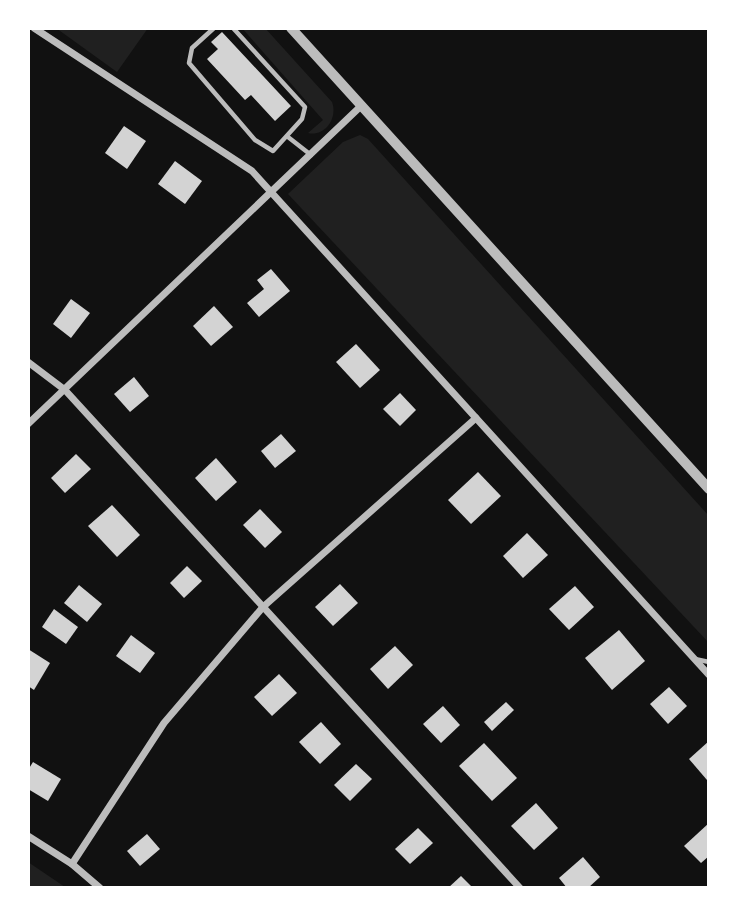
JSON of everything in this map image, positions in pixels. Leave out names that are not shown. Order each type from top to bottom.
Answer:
[{"type":"street","points":[[34,28],[252,171],[709,675]]},
{"type":"street","points":[[291,28],[709,489]]},
{"type":"street","points":[[28,424],[362,105]]},
{"type":"street","points":[[28,362],[65,390],[520,888]]},
{"type":"street","points":[[72,864],[164,723],[263,607],[476,418]]},
{"type":"street","points":[[28,836],[72,864],[100,888]]},
{"type":"lane","points":[[214,28],[192,48],[189,63],[255,140],[273,151],[302,119],[305,107],[233,28]]},
{"type":"lane","points":[[288,137],[312,155]]},
{"type":"lane","points":[[694,659],[709,662]]},
{"type":"shaded area","points":[[56,28],[148,28],[117,72]]},
{"type":"shaded area","points":[[242,28],[265,28],[332,102],[332,120],[325,129],[308,133],[323,120]]},
{"type":"shaded area","points":[[360,135],[368,139],[709,516],[709,643],[288,194],[343,142]]},
{"type":"shaded area","points":[[28,862],[62,885],[66,888],[28,888]]},
{"type":"building","points":[[222,32],[291,106],[275,121],[251,95],[245,100],[207,59],[218,49],[211,42]]},
{"type":"building","points":[[124,126],[146,141],[127,169],[105,153]]},
{"type":"building","points":[[175,161],[202,181],[185,204],[158,184]]},
{"type":"building","points":[[271,269],[290,291],[259,317],[247,303],[264,289],[257,280]]},
{"type":"building","points":[[71,299],[90,313],[71,338],[53,324]]},
{"type":"building","points":[[214,306],[233,327],[211,346],[193,326]]},
{"type":"building","points":[[356,344],[380,370],[360,388],[336,362]]},
{"type":"building","points":[[134,377],[149,396],[130,412],[114,394]]},
{"type":"building","points":[[400,393],[416,410],[400,426],[383,409]]},
{"type":"building","points":[[281,434],[296,451],[275,468],[261,451]]},
{"type":"building","points":[[76,454],[91,469],[65,493],[51,478]]},
{"type":"building","points":[[216,458],[237,482],[216,501],[195,478]]},
{"type":"building","points":[[478,472],[501,496],[471,524],[448,500]]},
{"type":"building","points":[[112,505],[140,535],[117,557],[88,526]]},
{"type":"building","points":[[260,509],[282,532],[265,548],[243,525]]},
{"type":"building","points":[[527,533],[548,555],[523,578],[503,556]]},
{"type":"building","points":[[187,566],[202,581],[184,598],[170,583]]},
{"type":"building","points":[[340,584],[358,603],[333,626],[315,607]]},
{"type":"building","points":[[79,585],[102,604],[87,622],[64,603]]},
{"type":"building","points":[[575,586],[594,607],[569,630],[549,609]]},
{"type":"building","points":[[54,609],[78,627],[66,644],[42,627]]},
{"type":"building","points":[[619,630],[645,661],[612,690],[585,658]]},
{"type":"building","points":[[131,635],[155,653],[140,673],[116,656]]},
{"type":"building","points":[[395,646],[413,665],[388,689],[370,669]]},
{"type":"building","points":[[28,649],[50,663],[34,690],[28,686]]},
{"type":"building","points":[[279,674],[297,693],[272,716],[254,697]]},
{"type":"building","points":[[669,687],[687,706],[668,724],[650,704]]},
{"type":"building","points":[[506,702],[514,710],[492,731],[484,722]]},
{"type":"building","points":[[443,706],[460,725],[441,743],[423,724]]},
{"type":"building","points":[[321,722],[341,744],[320,764],[299,742]]},
{"type":"building","points":[[709,741],[709,778],[707,780],[689,759]]},
{"type":"building","points":[[484,743],[517,778],[492,801],[459,766]]},
{"type":"building","points":[[33,762],[61,779],[48,801],[28,789],[28,770]]},
{"type":"building","points":[[356,764],[372,779],[350,801],[334,785]]},
{"type":"building","points":[[536,803],[558,828],[534,850],[511,826]]},
{"type":"building","points":[[709,823],[709,856],[701,863],[684,846]]},
{"type":"building","points":[[418,828],[433,843],[410,864],[395,849]]},
{"type":"building","points":[[147,834],[160,849],[140,866],[127,851]]},
{"type":"building","points":[[583,857],[600,877],[588,888],[567,888],[559,878]]},
{"type":"building","points":[[461,876],[473,888],[448,888]]}]
